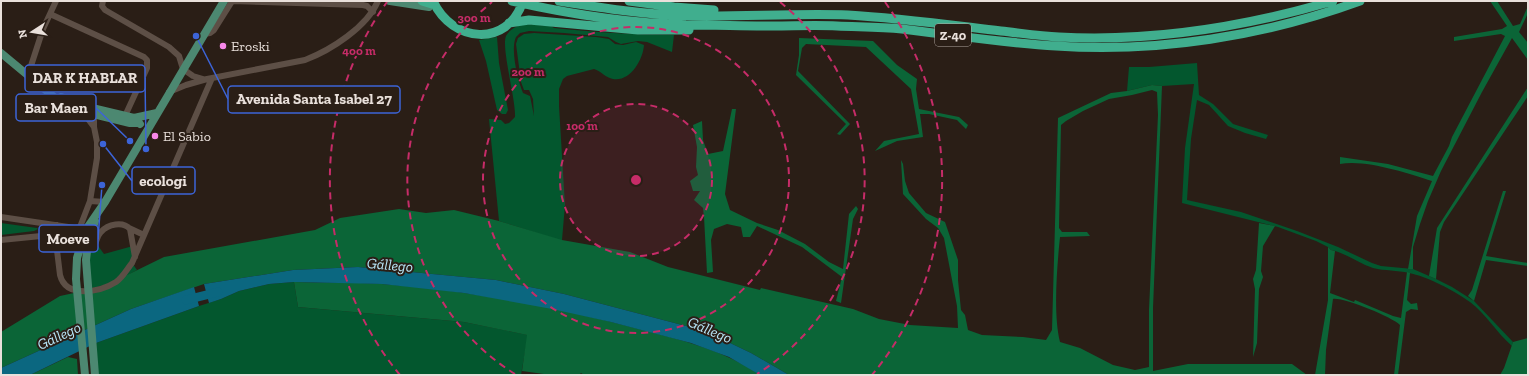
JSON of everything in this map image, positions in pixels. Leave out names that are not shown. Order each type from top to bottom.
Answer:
[{"type":"highway","points":[[422,1],[435,5],[451,25],[470,34],[489,33],[500,29],[509,23],[518,13],[523,1]]},
{"type":"highway","name":"Z-40","points":[[512,1],[621,20],[748,26],[833,25],[899,29],[1057,46],[1117,47],[1176,44],[1252,31],[1290,23],[1339,9],[1360,1]]},
{"type":"highway","name":"Z-40","points":[[559,1],[625,12],[690,16],[847,15],[889,18],[1058,37],[1108,38],[1227,27],[1288,14],[1334,1]]},
{"type":"highway","points":[[630,1],[692,9],[770,11],[778,15]]},
{"type":"highway","points":[[509,23],[528,20],[638,30],[722,29],[748,26]]},
{"type":"main road","points":[[85,375],[76,279],[77,258],[81,240],[105,202],[223,1]]},
{"type":"main road","points":[[390,1],[435,5]]},
{"type":"main road","points":[[1,53],[46,90],[94,113],[134,122],[157,113]]},
{"type":"main road","points":[[94,113],[125,116],[148,128]]},
{"type":"main road","points":[[134,122],[140,141]]},
{"type":"main road","points":[[95,375],[87,279],[87,249],[98,213]]},
{"type":"street","points":[[28,75],[56,1]]},
{"type":"street","points":[[103,1],[102,6],[105,10],[173,50],[178,56],[183,69],[193,76],[210,79]]},
{"type":"street","points":[[169,92],[186,85],[305,60],[320,54],[332,47],[367,19],[373,12],[378,1]]},
{"type":"street","points":[[204,34],[210,33],[214,30],[231,3],[234,2],[363,5],[367,6],[373,12]]},
{"type":"street","points":[[50,14],[147,60],[147,68],[125,116]]},
{"type":"street","points":[[57,225],[55,234],[62,281],[68,288],[72,290],[93,290],[111,285],[121,278],[133,260],[210,79]]},
{"type":"street","points":[[94,113],[89,121],[94,127]]},
{"type":"street","points":[[1,217],[80,228],[90,200],[97,158],[94,113]]},
{"type":"street","points":[[90,200],[105,202]]},
{"type":"street","points":[[46,224],[47,233]]},
{"type":"street","points":[[87,249],[94,246],[100,232],[106,228],[119,224],[126,225],[144,235]]},
{"type":"street","points":[[129,228],[133,260]]},
{"type":"street","points":[[1,240],[41,236],[47,233],[51,235],[55,234]]},
{"type":"green space","points":[[1490,1],[1497,1],[1513,26],[1520,24],[1528,6],[1528,13],[1519,32],[1528,43],[1528,60],[1512,38],[1441,171],[1428,201],[1413,247],[1413,269],[1408,269],[1417,216],[1432,181],[1374,165],[1361,163],[1340,164],[1340,157],[1388,164],[1433,176],[1505,36],[1501,34],[1454,41],[1454,37],[1502,29],[1507,26]]},
{"type":"green space","points":[[524,24],[599,32],[674,35],[672,52],[647,42],[638,41],[621,44],[608,37],[529,31],[520,33],[516,37],[514,42],[514,57],[517,73],[523,93],[530,96],[534,116],[533,99],[529,90],[524,90],[521,82],[516,44],[518,38],[524,34],[534,33],[596,37],[609,39],[615,44],[623,45],[636,42],[644,45],[638,63],[630,74],[625,77],[613,79],[594,69],[567,76],[563,79],[559,89],[565,205],[562,240],[499,221],[489,119],[501,120],[505,124],[509,123],[515,117],[505,42],[506,36],[509,32]]},
{"type":"green space","points":[[497,37],[499,63],[508,110],[506,114],[502,114],[497,110],[486,61],[479,40]]},
{"type":"green space","points":[[799,38],[873,41],[897,65],[917,79],[916,89],[919,109],[959,117],[968,125],[966,129],[957,120],[929,114],[920,114],[923,137],[897,141],[875,151],[884,141],[919,134],[911,89],[866,47],[806,44],[802,48],[798,71],[850,124],[840,135],[837,134],[846,124],[796,75],[799,55]]},
{"type":"green space","points":[[1197,63],[1199,95],[1213,104],[1233,124],[1268,135],[1266,139],[1228,126],[1209,105],[1197,100],[1191,139],[1187,200],[1241,212],[1297,231],[1338,247],[1372,263],[1381,266],[1413,269],[1436,279],[1474,301],[1513,342],[1512,346],[1470,302],[1449,289],[1432,281],[1400,271],[1373,268],[1342,253],[1331,250],[1316,241],[1278,227],[1182,203],[1185,148],[1194,84],[1162,86],[1152,85],[1127,91],[1129,67]]},
{"type":"green space","points":[[1152,85],[1162,86],[1153,308],[1153,371],[1188,364],[1292,364],[1307,375],[789,375],[751,353],[705,331],[564,294],[496,280],[358,267],[293,270],[204,284],[131,309],[1,368],[1,332],[60,296],[111,285],[121,278],[164,257],[315,230],[340,218],[399,209],[426,213],[454,210],[499,221],[562,240],[630,252],[668,267],[760,290],[761,288],[853,309],[879,319],[910,325],[958,328],[957,306],[944,238],[938,228],[926,219],[903,194],[901,160],[909,193],[926,213],[945,222],[958,260],[961,310],[965,315],[968,330],[982,335],[1046,340],[1052,330],[1058,118],[1111,93]],"holes":[[[1152,90],[1157,92],[1158,115],[1149,310],[1149,367],[1135,370],[1113,365],[1080,348],[1060,342],[1056,304],[1060,237],[1090,236],[1087,232],[1062,232],[1059,228],[1061,125],[1083,111],[1109,99]]]},
{"type":"green space","points":[[1528,87],[1528,96],[1444,222],[1440,232],[1436,279],[1429,276],[1437,228]]},
{"type":"green space","points":[[732,109],[736,109],[725,194],[730,210],[757,223],[778,230],[805,244],[829,262],[843,269],[849,214],[856,206],[858,209],[853,219],[841,303],[836,301],[842,277],[802,247],[757,226],[750,237],[743,237],[741,227],[727,224],[714,229],[711,240],[713,272],[707,273],[703,208],[694,200],[700,191],[693,191],[690,181],[698,175],[696,167],[697,147],[693,125],[702,121],[703,140],[708,154],[723,151]]},
{"type":"green space","points":[[1503,191],[1506,191],[1486,256],[1528,263],[1528,266],[1486,260],[1474,301],[1468,296],[1472,290]]},
{"type":"green space","points":[[1,223],[38,229],[34,231],[1,235]]},
{"type":"green space","points":[[1259,223],[1275,226],[1263,246],[1261,271],[1263,277],[1259,289],[1257,343],[1253,357],[1255,289],[1253,279],[1256,270]]},
{"type":"green space","points":[[92,241],[96,243],[104,254],[133,246],[132,263],[137,270],[117,281],[91,289],[89,258]]},
{"type":"green space","points":[[1328,247],[1335,251],[1330,293],[1354,302],[1355,300],[1393,316],[1401,318],[1407,272],[1410,273],[1407,300],[1411,304],[1417,303],[1418,310],[1411,309],[1406,312],[1398,375],[1394,375],[1400,325],[1388,317],[1367,308],[1347,301],[1333,299],[1326,350],[1325,375],[1315,375],[1328,300]]},
{"type":"green space","points":[[294,282],[298,307],[464,322],[528,335],[521,375],[98,375],[96,343],[221,299],[239,291],[269,284]]},
{"type":"green space","points":[[294,282],[371,283],[447,290],[512,300],[608,321],[686,342],[717,352],[746,366],[760,375],[584,375],[581,373],[579,375],[551,375],[522,371],[527,335],[464,322],[298,307]]},
{"type":"green space","points":[[1528,338],[1528,375],[1500,375],[1513,342]]},
{"type":"green space","points":[[68,357],[77,359],[78,375],[30,375]]},
{"type":"water","points":[[358,267],[496,280],[564,294],[705,331],[751,353],[789,375],[760,375],[729,357],[691,343],[611,322],[552,309],[464,293],[382,284],[294,282],[269,284],[239,291],[209,303],[204,284],[293,270]]},
{"type":"water","points":[[194,287],[199,306],[96,343],[30,375],[1,375],[1,368],[131,309]]},
{"type":"waterway","name":"Gállego","points":[[186,300],[218,292]]},
{"type":"place","name":"Avenida Santa Isabel 27","points":[[196,36]]},
{"type":"place","name":"Eroski","points":[[223,46]]},
{"type":"place","name":"El Sabio","points":[[155,136]]},
{"type":"place","name":"Bar Maen","points":[[130,141]]},
{"type":"place","name":"ecologi","points":[[103,144]]},
{"type":"place","name":"DAR K HABLAR","points":[[146,149]]},
{"type":"place","name":"Moeve","points":[[102,185]]}]
